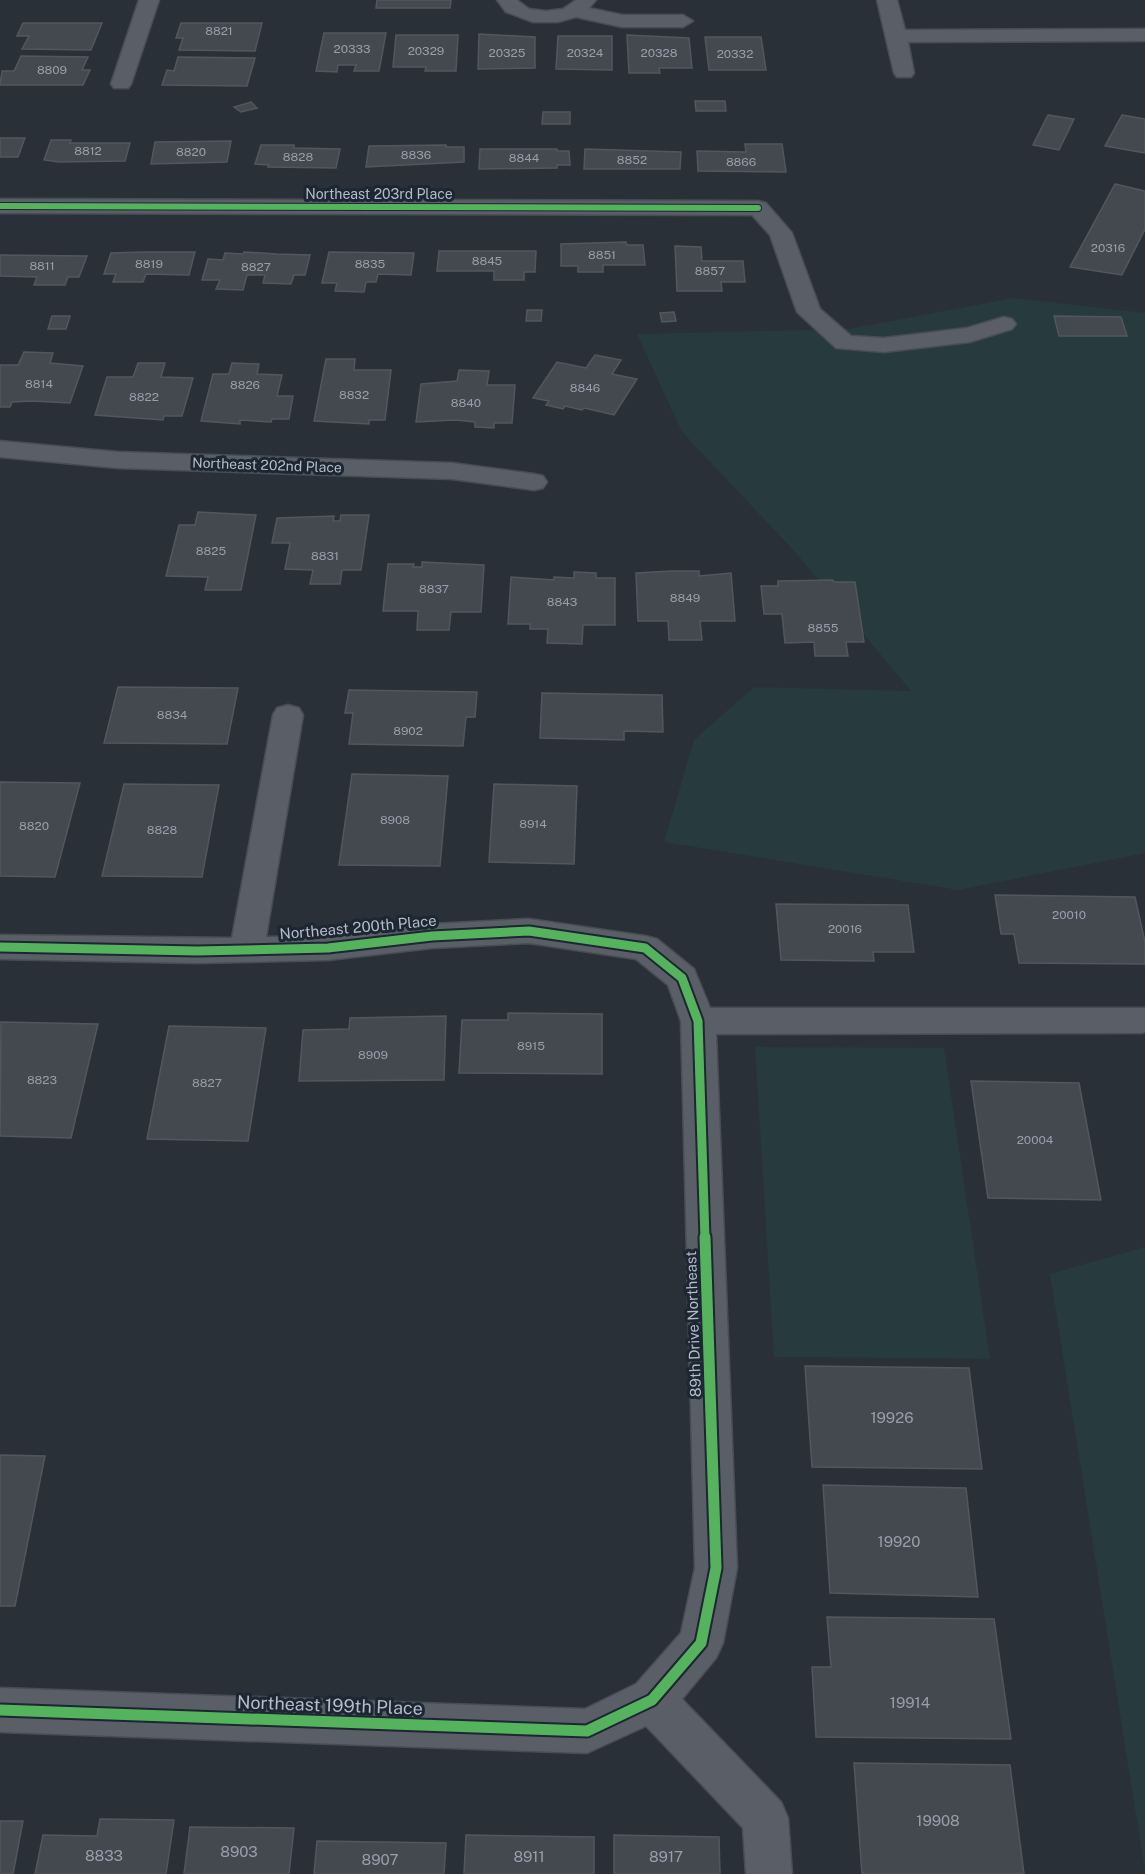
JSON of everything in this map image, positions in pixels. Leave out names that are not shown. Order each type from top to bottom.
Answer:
[{"type":"street","points":[[121,84],[149,0]]},
{"type":"street","points":[[507,0],[516,10],[538,16],[581,5],[622,21],[683,21]]},
{"type":"street","points":[[887,0],[904,73]]},
{"type":"street","points":[[897,36],[1145,35]]},
{"type":"street","name":"Northeast 203rd Place","points":[[0,206],[758,208],[781,233],[809,312],[845,344],[884,345],[970,335],[1004,324]]},
{"type":"street","name":"Northeast 202nd Place","points":[[0,449],[118,460],[452,471],[534,482]]},
{"type":"street","points":[[247,950],[288,715]]},
{"type":"street","name":"Northeast 200th Place","points":[[0,947],[247,950],[328,948],[432,936],[529,931],[645,948]]},
{"type":"street","name":"89th Drive Northeast","points":[[645,948],[682,978],[698,1022],[716,1568],[701,1643],[652,1700]]},
{"type":"street","points":[[698,1022],[1142,1020]]},
{"type":"street","points":[[652,1700],[765,1818],[769,1874]]},
{"type":"street","name":"Northeast 199th Place","points":[[0,1710],[586,1731],[652,1700]]},
{"type":"green space","points":[[1014,298],[1145,313],[1145,853],[958,890],[664,842],[694,740],[754,687],[911,691],[796,553],[682,432],[637,334],[849,329]]},
{"type":"green space","points":[[755,1047],[944,1048],[990,1359],[774,1357]]},
{"type":"green space","points":[[1145,1247],[1145,1871],[1050,1274]]},
{"type":"building","points":[[377,0],[451,0],[450,8],[376,8]]},
{"type":"building","points":[[23,23],[102,23],[91,50],[22,49],[29,36],[17,36]]},
{"type":"building","points":[[181,23],[262,23],[255,51],[179,50],[183,38],[176,38]]},
{"type":"building","points":[[324,33],[386,33],[379,71],[354,71],[356,65],[338,65],[337,72],[316,71]]},
{"type":"building","points":[[479,34],[535,37],[535,68],[478,69]]},
{"type":"building","points":[[396,35],[458,35],[456,71],[425,71],[426,67],[393,67]]},
{"type":"building","points":[[627,35],[689,38],[692,68],[659,68],[660,73],[629,73]]},
{"type":"building","points":[[558,36],[612,36],[612,70],[556,69]]},
{"type":"building","points":[[705,37],[761,37],[766,70],[709,70]]},
{"type":"building","points":[[21,56],[88,57],[82,70],[90,70],[83,85],[0,85],[2,71],[14,71]]},
{"type":"building","points":[[178,57],[255,58],[247,86],[162,85],[167,70],[174,71]]},
{"type":"building","points":[[695,101],[725,101],[726,111],[696,111]]},
{"type":"building","points":[[251,102],[257,108],[241,112],[234,107]]},
{"type":"building","points":[[543,112],[570,112],[570,124],[542,124]]},
{"type":"building","points":[[1048,115],[1074,119],[1059,150],[1033,145]]},
{"type":"building","points":[[1122,115],[1145,119],[1145,153],[1105,146]]},
{"type":"building","points":[[0,138],[25,138],[18,157],[0,157]]},
{"type":"building","points":[[51,140],[71,140],[70,143],[130,143],[125,161],[59,162],[44,160]]},
{"type":"building","points":[[231,141],[227,162],[151,164],[155,142]]},
{"type":"building","points":[[745,144],[782,144],[786,172],[698,171],[697,151],[746,152]]},
{"type":"building","points":[[261,145],[340,149],[336,168],[268,167],[269,165],[255,164]]},
{"type":"building","points":[[446,145],[446,147],[464,147],[464,162],[366,167],[369,146]]},
{"type":"building","points":[[480,149],[569,151],[570,165],[557,165],[557,168],[479,169]]},
{"type":"building","points":[[585,149],[681,152],[680,169],[584,169]]},
{"type":"building","points":[[1115,184],[1145,191],[1145,229],[1122,275],[1070,267]]},
{"type":"building","points":[[626,242],[627,245],[643,245],[645,265],[603,265],[603,272],[578,272],[578,266],[561,266],[561,244]]},
{"type":"building","points":[[675,246],[701,247],[702,261],[743,261],[745,282],[721,282],[722,291],[677,291]]},
{"type":"building","points":[[439,251],[536,251],[535,272],[524,272],[524,280],[494,280],[494,271],[437,271]]},
{"type":"building","points":[[195,252],[189,275],[146,274],[143,282],[113,282],[116,274],[104,274],[111,253]]},
{"type":"building","points":[[244,252],[310,255],[305,275],[294,275],[291,284],[263,283],[265,275],[247,275],[243,290],[216,289],[220,280],[202,280],[208,259],[223,260],[225,253],[243,254]]},
{"type":"building","points":[[329,252],[414,253],[411,275],[378,274],[376,282],[366,282],[364,292],[335,291],[337,283],[322,283]]},
{"type":"building","points":[[0,255],[87,256],[79,277],[68,277],[65,285],[34,285],[37,277],[0,276]]},
{"type":"building","points":[[527,310],[542,310],[541,321],[526,321]]},
{"type":"building","points":[[674,312],[676,321],[662,322],[660,313]]},
{"type":"building","points":[[52,316],[70,316],[66,329],[48,329]]},
{"type":"building","points":[[1054,316],[1121,317],[1127,336],[1059,336]]},
{"type":"building","points":[[24,352],[53,353],[50,363],[83,366],[70,403],[12,402],[10,407],[0,407],[0,365],[18,365]]},
{"type":"building","points":[[595,355],[621,360],[612,374],[637,379],[614,415],[584,408],[582,410],[565,406],[563,409],[546,405],[549,401],[533,398],[557,362],[586,368]]},
{"type":"building","points":[[326,359],[355,359],[354,370],[391,370],[385,420],[369,420],[369,424],[314,421]]},
{"type":"building","points":[[138,363],[165,363],[161,377],[193,378],[182,416],[164,416],[163,420],[95,415],[107,377],[133,377]]},
{"type":"building","points":[[232,363],[259,364],[257,374],[282,375],[277,396],[293,396],[289,419],[272,419],[271,422],[240,420],[240,424],[201,421],[213,374],[229,374]]},
{"type":"building","points":[[459,370],[489,371],[487,385],[515,385],[512,423],[494,423],[494,428],[475,427],[475,422],[456,420],[416,422],[421,384],[457,381]]},
{"type":"building","points":[[198,512],[256,515],[241,590],[205,590],[208,577],[166,576],[179,525],[195,525]]},
{"type":"building","points":[[341,515],[369,515],[361,570],[342,570],[340,584],[310,584],[313,570],[285,569],[290,543],[272,543],[277,518],[334,516],[333,521],[340,521]]},
{"type":"building","points":[[422,562],[484,565],[481,612],[451,612],[449,630],[417,630],[418,611],[383,611],[388,564],[414,564],[413,567],[422,567]]},
{"type":"building","points":[[699,571],[699,576],[731,573],[735,621],[700,621],[702,640],[669,640],[668,621],[638,621],[636,573]]},
{"type":"building","points":[[574,572],[596,573],[596,578],[615,578],[615,625],[583,625],[582,644],[547,643],[548,629],[530,629],[530,624],[508,624],[511,577],[554,580],[554,577],[574,578]]},
{"type":"building","points":[[833,580],[834,582],[855,582],[864,642],[846,642],[848,656],[815,656],[814,642],[785,643],[782,614],[764,614],[761,586],[778,586],[778,581]]},
{"type":"building","points":[[118,687],[238,688],[227,744],[104,743]]},
{"type":"building","points":[[349,690],[477,692],[475,717],[466,717],[463,746],[349,744],[353,713],[345,713]]},
{"type":"building","points":[[542,693],[662,695],[663,732],[624,731],[624,740],[540,738]]},
{"type":"building","points":[[352,774],[448,776],[440,866],[339,865]]},
{"type":"building","points":[[0,782],[80,783],[55,877],[0,876]]},
{"type":"building","points":[[124,784],[219,785],[202,877],[102,876]]},
{"type":"building","points":[[494,784],[577,786],[574,864],[489,862]]},
{"type":"building","points":[[995,895],[1135,897],[1145,942],[1145,964],[1019,963],[1014,934],[1001,934]]},
{"type":"building","points":[[776,904],[908,905],[914,952],[873,952],[874,961],[781,960]]},
{"type":"building","points":[[508,1013],[602,1014],[602,1074],[459,1073],[462,1020],[508,1020]]},
{"type":"building","points":[[446,1016],[444,1080],[299,1081],[303,1030],[349,1029],[350,1018]]},
{"type":"building","points":[[1,1022],[98,1024],[71,1138],[0,1136]]},
{"type":"building","points":[[169,1026],[266,1028],[248,1141],[147,1139]]},
{"type":"building","points":[[971,1081],[1079,1083],[1101,1200],[988,1198]]},
{"type":"building","points":[[805,1366],[969,1368],[982,1469],[812,1467]]},
{"type":"building","points":[[0,1455],[45,1456],[15,1606],[0,1606]]},
{"type":"building","points":[[823,1485],[966,1488],[978,1597],[830,1593]]},
{"type":"building","points":[[827,1617],[994,1619],[1011,1739],[816,1737],[812,1667],[831,1667]]},
{"type":"building","points":[[854,1763],[1010,1765],[1024,1874],[862,1874]]},
{"type":"building","points":[[100,1819],[174,1820],[166,1874],[35,1874],[43,1835],[97,1836]]},
{"type":"building","points":[[0,1821],[23,1821],[13,1874],[0,1874]]},
{"type":"building","points":[[190,1827],[294,1828],[289,1874],[184,1874]]},
{"type":"building","points":[[466,1835],[594,1837],[594,1874],[464,1874]]},
{"type":"building","points":[[614,1835],[719,1837],[720,1874],[614,1874]]},
{"type":"building","points":[[317,1841],[446,1843],[444,1874],[314,1874]]},
{"type":"cycle path","points":[[0,206],[758,208]]},
{"type":"cycle path","points":[[0,947],[197,951],[328,948],[432,936],[529,931],[645,948],[682,978],[698,1021],[716,1568],[701,1643],[652,1700],[587,1731],[0,1710]]}]
